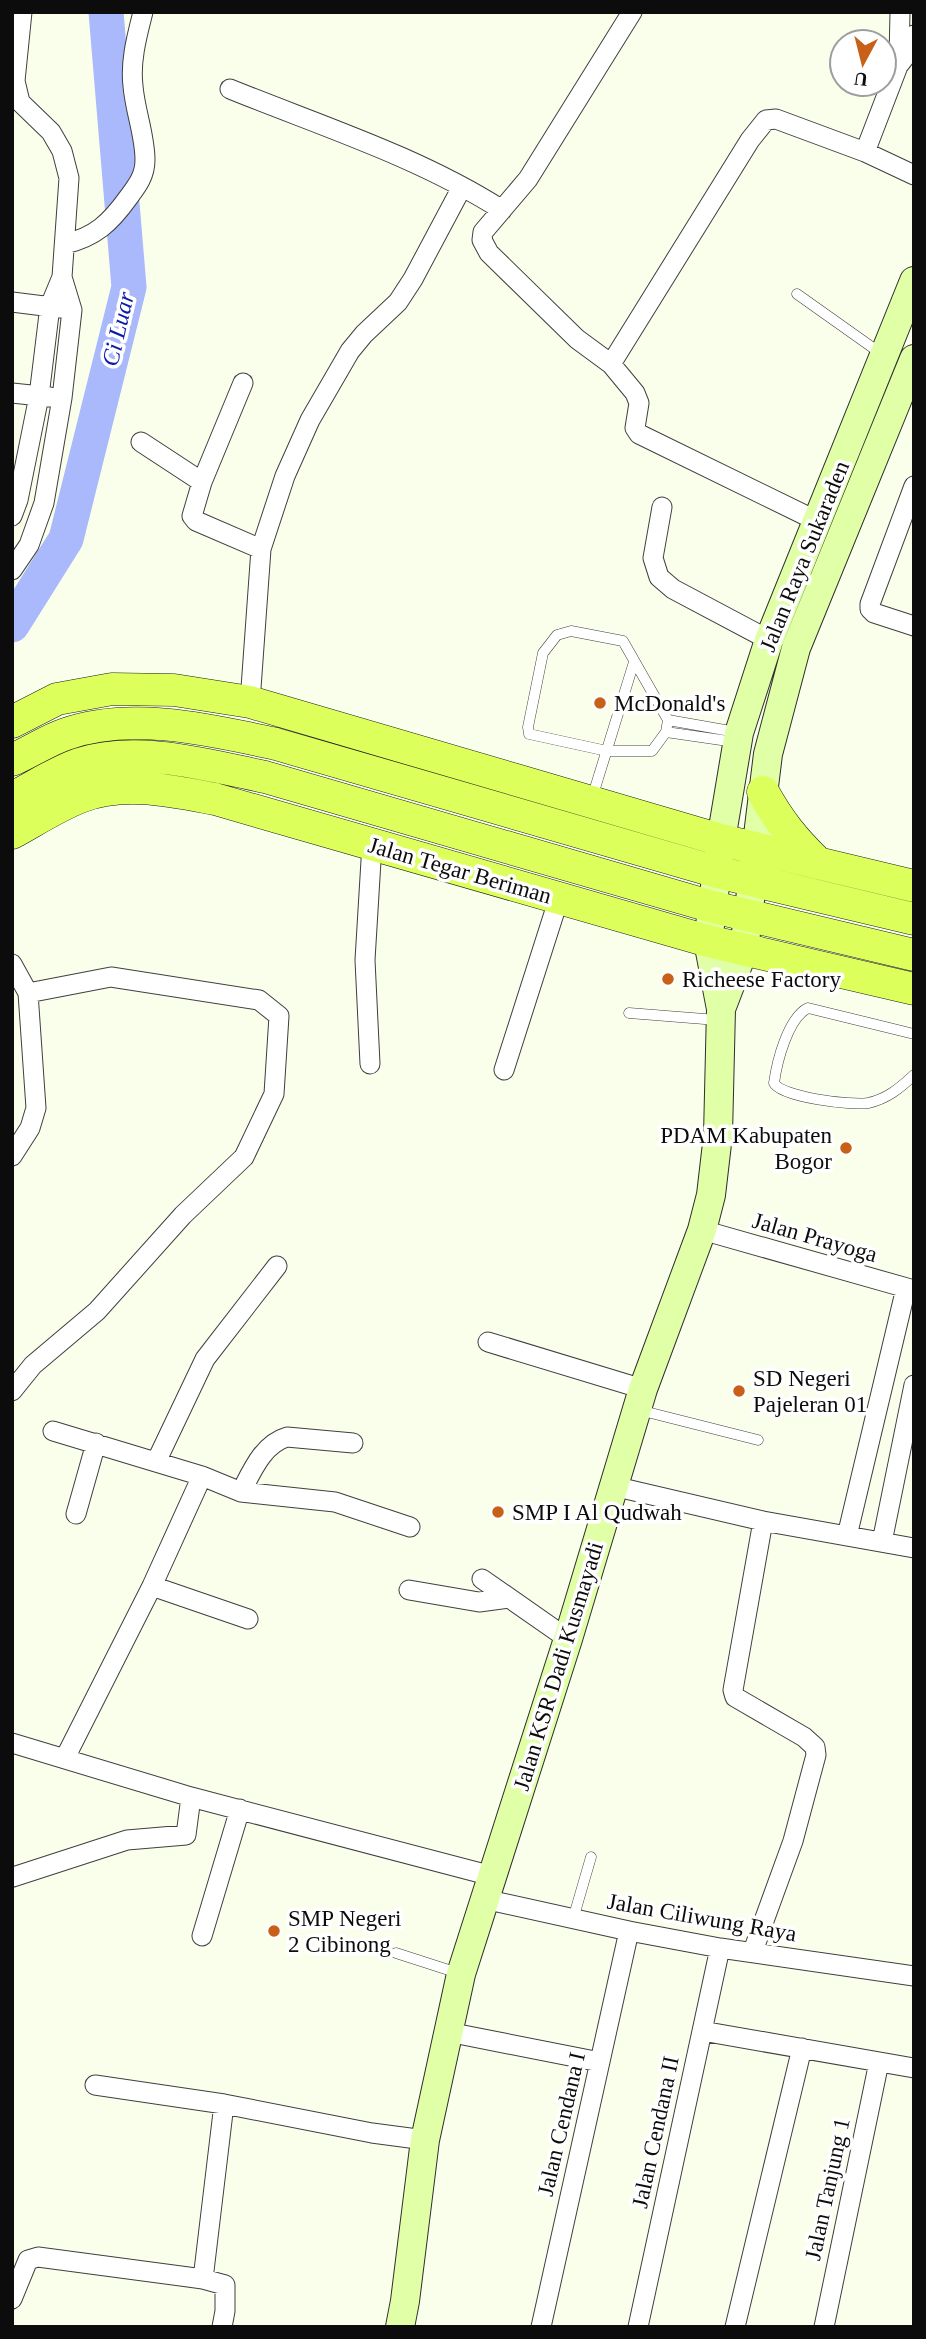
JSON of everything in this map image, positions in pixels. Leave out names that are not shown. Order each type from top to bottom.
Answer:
[{"type":"main road","name":"Jalan Raya Sukaraden","points":[[720,840],[738,738],[769,640],[884,355],[908,309],[914,281]]},
{"type":"main road","name":"Jalan Raya Sukaraden","points":[[755,849],[768,754],[796,648],[914,359]]},
{"type":"main road","points":[[12,722],[57,699],[112,689],[174,690],[250,702],[720,840],[914,886]]},
{"type":"main road","points":[[12,760],[65,734],[102,724],[159,725],[210,730],[276,744],[717,872],[914,919]]},
{"type":"main road","name":"Jalan Tegar Beriman","points":[[12,798],[79,764],[125,755],[198,763],[265,777],[713,907],[914,955]]},
{"type":"main road","name":"Jalan Tegar Beriman","points":[[12,833],[80,796],[117,789],[163,790],[215,799],[708,941],[914,989]]},
{"type":"main road","points":[[763,792],[778,820],[793,840],[818,863]]},
{"type":"main road","name":"Jalan KSR Dadi Kusmayadi","points":[[400,2327],[425,2140],[461,1974],[568,1639],[640,1400],[702,1230],[711,1195],[718,1135],[721,1015],[708,941],[720,840]]},
{"type":"main road","name":"Jalan KSR Dadi Kusmayadi","points":[[721,1015],[744,948],[755,849]]},
{"type":"street","points":[[22,12],[15,81],[20,102],[46,125],[62,151],[69,178],[62,277],[50,306],[39,396],[14,505],[44,503]]},
{"type":"street","points":[[65,244],[90,236],[113,220],[141,180],[145,164],[144,148],[132,69],[143,12]]},
{"type":"street","points":[[632,12],[528,179],[483,232],[482,240],[489,253],[577,339],[611,364],[635,393],[639,403],[635,422],[639,434],[817,521]]},
{"type":"street","points":[[898,66],[900,12]]},
{"type":"street","points":[[898,66],[914,35]]},
{"type":"street","points":[[230,89],[412,163],[502,210]]},
{"type":"street","points":[[865,152],[886,98]]},
{"type":"street","points":[[611,364],[750,140],[766,120],[776,119],[865,152],[914,175]]},
{"type":"street","points":[[250,702],[261,549],[285,476],[310,420],[350,351],[398,302],[414,279],[462,187]]},
{"type":"street","points":[[12,570],[29,545],[44,503],[62,398],[72,310],[62,277]]},
{"type":"street","points":[[12,302],[72,310]]},
{"type":"street","points":[[243,383],[202,482],[192,516],[196,521],[261,549]]},
{"type":"street","points":[[12,393],[62,398]]},
{"type":"street","points":[[141,442],[202,482]]},
{"type":"street","points":[[914,486],[870,604],[870,609],[874,612],[914,626]]},
{"type":"street","points":[[662,507],[653,558],[659,577],[673,589],[769,640]]},
{"type":"street","points":[[370,1064],[365,960],[372,844]]},
{"type":"street","points":[[504,1070],[559,898]]},
{"type":"street","points":[[12,964],[28,993],[36,1108],[30,1128],[12,1156]]},
{"type":"street","points":[[12,1391],[33,1365],[97,1311],[183,1215],[244,1157],[274,1094],[279,1016],[259,1000],[111,977],[28,993]]},
{"type":"street","name":"Jalan Prayoga","points":[[702,1230],[910,1289]]},
{"type":"street","points":[[156,1462],[205,1359],[277,1266]]},
{"type":"street","points":[[847,1536],[910,1289]]},
{"type":"street","points":[[488,1342],[640,1400]]},
{"type":"street","points":[[882,1542],[914,1385]]},
{"type":"street","points":[[53,1431],[202,1476],[241,1492],[335,1502],[410,1527]]},
{"type":"street","points":[[241,1492],[259,1460],[279,1439],[287,1437],[353,1443]]},
{"type":"street","points":[[76,1514],[96,1443]]},
{"type":"street","points":[[65,1758],[152,1586],[202,1476]]},
{"type":"street","points":[[613,1486],[763,1521],[914,1548]]},
{"type":"street","points":[[753,1951],[793,1841],[816,1755],[815,1747],[804,1737],[735,1697],[733,1690],[763,1521]]},
{"type":"street","points":[[482,1579],[568,1639]]},
{"type":"street","points":[[152,1586],[248,1619]]},
{"type":"street","points":[[409,1590],[479,1602],[509,1598]]},
{"type":"street","name":"Jalan Ciliwung Raya","points":[[12,1743],[240,1809],[488,1888],[573,1919],[720,1948],[914,1976]]},
{"type":"street","points":[[13,1877],[127,1840],[186,1835],[191,1797]]},
{"type":"street","points":[[202,1936],[240,1809]]},
{"type":"street","name":"Jalan Cendana I","points":[[541,2327],[629,1931]]},
{"type":"street","name":"Jalan Cendana II","points":[[638,2327],[720,1948]]},
{"type":"street","points":[[702,2031],[914,2068]]},
{"type":"street","points":[[448,2032],[600,2062]]},
{"type":"street","points":[[736,2327],[802,2048]]},
{"type":"street","name":"Jalan Tanjung 1","points":[[824,2327],[879,2062]]},
{"type":"street","points":[[95,2085],[224,2104],[372,2133],[425,2140]]},
{"type":"street","points":[[203,2278],[224,2104]]},
{"type":"street","points":[[12,2299],[28,2260],[38,2257],[203,2278],[225,2285],[222,2327]]},
{"type":"lane","points":[[797,294],[884,355]]},
{"type":"lane","points":[[571,631],[623,641],[634,662],[668,720],[666,732],[652,751],[607,751],[529,734],[528,727],[543,653],[557,635],[571,631]]},
{"type":"lane","points":[[591,802],[634,662]]},
{"type":"lane","points":[[668,720],[738,738]]},
{"type":"lane","points":[[666,732],[738,738]]},
{"type":"lane","points":[[914,1034],[808,1008],[796,1017],[790,1027],[774,1083],[776,1088],[782,1091],[857,1104],[869,1103],[897,1091],[914,1075]]},
{"type":"lane","points":[[629,1013],[721,1015]]},
{"type":"lane","points":[[640,1400],[758,1440]]},
{"type":"lane","points":[[573,1919],[591,1857]]},
{"type":"lane","points":[[396,1953],[461,1974]]},
{"type":"waterway","name":"Ci Luar","points":[[12,625],[66,539],[129,287],[106,12]]},
{"type":"place","name":"McDonald's","points":[[600,703]]},
{"type":"place","name":"Richeese Factory","points":[[668,979]]},
{"type":"place","name":"PDAM Kabupaten Bogor","points":[[846,1148]]},
{"type":"place","name":"SD Negeri Pajeleran 01","points":[[739,1391]]},
{"type":"place","name":"SMP I Al Qudwah","points":[[498,1512]]},
{"type":"place","name":"SMP Negeri 2 Cibinong","points":[[274,1931]]}]
